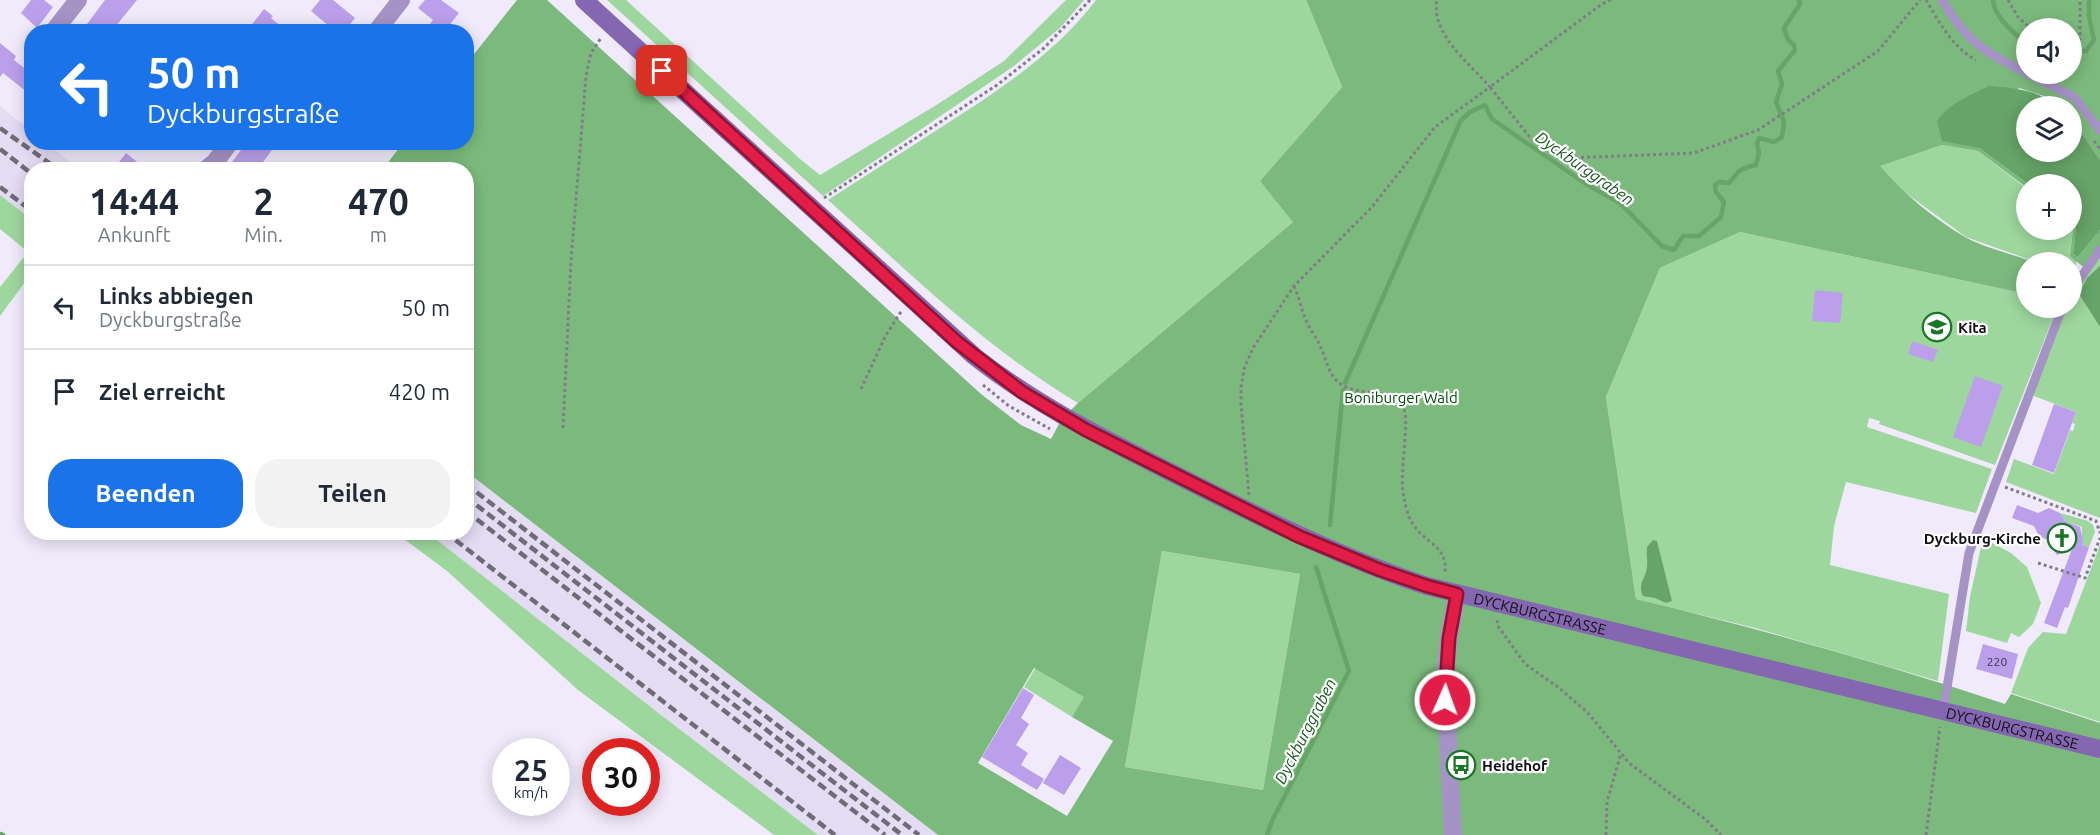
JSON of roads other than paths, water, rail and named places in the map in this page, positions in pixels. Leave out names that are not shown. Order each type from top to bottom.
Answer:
[{"type":"street","points":[[59,24],[78,0]]},
{"type":"street","points":[[382,24],[401,0]]},
{"type":"street","name":"DYCKBURGSTRASSE","points":[[584,0],[974,356],[1022,392],[1086,430],[1298,536],[1380,570],[1457,594],[1941,719],[2100,749]]},
{"type":"street","points":[[1452,835],[1445,682],[1449,638],[1457,594]]},
{"type":"lane","points":[[1942,0],[1956,23],[1975,44],[2016,67]]},
{"type":"lane","points":[[2049,84],[2074,97],[2100,130]]},
{"type":"lane","points":[[2082,276],[2100,250]]},
{"type":"lane","points":[[1941,719],[1969,554],[2058,318]]},
{"type":"waterway","name":"Dyckburggraben","points":[[1345,383],[1461,120],[1470,112],[1485,105],[1492,119],[1586,184],[1620,203],[1662,246],[1674,250],[1683,236],[1699,236],[1721,217],[1724,202],[1716,192],[1715,185],[1719,182],[1729,183],[1740,171],[1756,165],[1759,138],[1774,142],[1782,137],[1784,122],[1776,102],[1782,84],[1778,71],[1795,50],[1784,28],[1800,4],[1799,0]]},
{"type":"waterway","name":"Dyckburggraben","points":[[1993,0],[1997,13],[2016,35]]},
{"type":"waterway","name":"Dyckburggraben","points":[[2082,51],[2086,51],[2094,40],[2089,17],[2089,0]]},
{"type":"waterway","name":"Dyckburggraben","points":[[1330,525],[1343,390]]},
{"type":"waterway","name":"Dyckburggraben","points":[[1267,835],[1349,671],[1316,567]]},
{"type":"railway","points":[[0,128],[24,145]]},
{"type":"railway","points":[[0,149],[24,168]]},
{"type":"railway","points":[[31,150],[48,162]]},
{"type":"railway","points":[[0,187],[24,205]]},
{"type":"railway","points":[[474,490],[919,835]]},
{"type":"railway","points":[[474,503],[902,835]]},
{"type":"railway","points":[[474,517],[885,835]]},
{"type":"railway","points":[[455,540],[835,835]]},
{"type":"place","name":"Kita","points":[[1937,327]]},
{"type":"place","name":"Dyckburg-Kirche","points":[[2062,538]]},
{"type":"place","name":"Heidehof","points":[[1461,765]]},
{"type":"park label","name":"Boniburger Wald","points":[[1401,397]]}]
